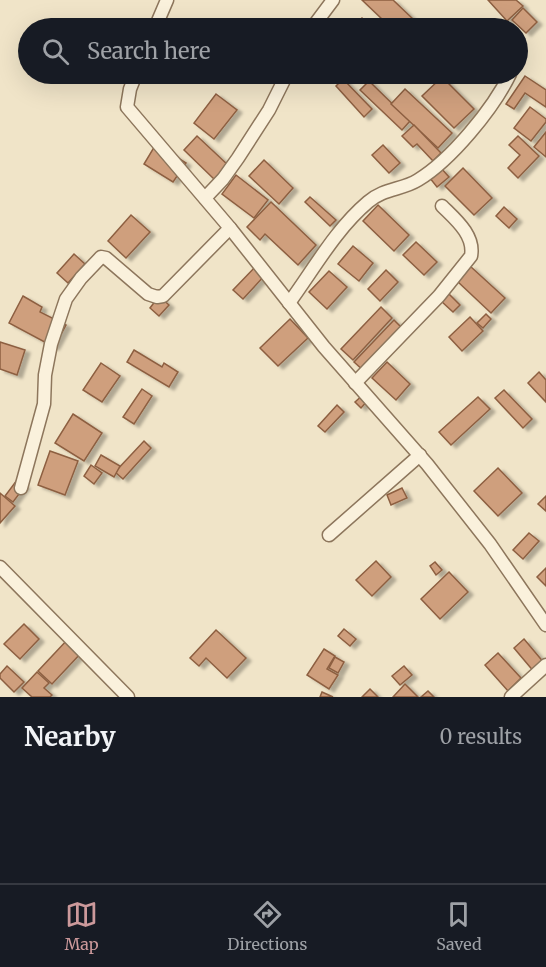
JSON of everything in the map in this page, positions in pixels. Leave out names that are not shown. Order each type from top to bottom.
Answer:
[{"type":"street","points":[[159,18],[167,0]]},
{"type":"street","points":[[320,18],[333,0]]},
{"type":"street","points":[[132,84],[127,107],[230,228],[355,383],[420,455],[490,544],[546,625]]},
{"type":"street","points":[[205,198],[224,179],[269,110],[282,84]]},
{"type":"street","points":[[289,303],[328,245],[356,213],[384,191],[413,183],[429,172],[461,141],[485,113],[504,84]]},
{"type":"street","points":[[355,383],[439,296],[471,256],[473,248],[470,240],[459,223],[442,206]]},
{"type":"street","points":[[21,488],[44,404],[45,375],[51,344],[66,299],[81,278],[101,257],[106,258],[148,294],[163,296],[230,228]]},
{"type":"street","points":[[329,535],[420,455]]},
{"type":"street","points":[[0,567],[128,697]]},
{"type":"street","points":[[511,697],[546,665]]},
{"type":"building","points":[[362,0],[393,0],[412,18],[381,18]]},
{"type":"building","points":[[488,0],[516,0],[523,6],[510,18],[504,18]]},
{"type":"building","points":[[523,8],[537,22],[528,31],[528,18],[514,18]]},
{"type":"building","points":[[528,78],[546,90],[546,107],[525,93],[514,109],[506,104],[520,84],[528,84]]},
{"type":"building","points":[[348,84],[372,109],[364,117],[336,86]]},
{"type":"building","points":[[366,84],[372,84],[410,121],[402,130],[360,90]]},
{"type":"building","points":[[435,84],[449,84],[474,109],[454,128],[422,96]]},
{"type":"building","points":[[405,89],[452,133],[438,148],[391,104]]},
{"type":"building","points":[[216,94],[237,110],[214,139],[194,123]]},
{"type":"building","points":[[530,107],[546,119],[531,141],[514,128]]},
{"type":"building","points":[[414,125],[441,153],[433,161],[417,144],[413,147],[402,136]]},
{"type":"building","points":[[546,132],[546,157],[534,147]]},
{"type":"building","points":[[197,136],[228,165],[215,180],[184,150]]},
{"type":"building","points":[[518,136],[539,156],[518,178],[508,168],[520,155],[509,145]]},
{"type":"building","points":[[156,144],[186,163],[173,182],[144,164]]},
{"type":"building","points":[[383,145],[400,163],[389,173],[372,155]]},
{"type":"building","points":[[264,160],[293,188],[279,204],[249,176]]},
{"type":"building","points":[[441,168],[449,177],[437,187],[429,177]]},
{"type":"building","points":[[463,168],[492,198],[474,215],[445,186]]},
{"type":"building","points":[[236,175],[268,200],[254,218],[222,194]]},
{"type":"building","points":[[310,197],[336,220],[330,226],[305,202]]},
{"type":"building","points":[[271,202],[316,245],[298,265],[265,234],[260,240],[247,227]]},
{"type":"building","points":[[378,205],[409,235],[394,251],[363,221]]},
{"type":"building","points":[[504,207],[517,219],[509,228],[496,216]]},
{"type":"building","points":[[131,215],[150,232],[126,258],[108,241]]},
{"type":"building","points":[[416,242],[437,262],[424,275],[403,255]]},
{"type":"building","points":[[353,246],[373,263],[359,281],[338,264]]},
{"type":"building","points":[[74,254],[85,264],[68,283],[57,273]]},
{"type":"building","points":[[257,265],[266,274],[243,299],[233,290]]},
{"type":"building","points":[[470,266],[505,298],[491,313],[457,281]]},
{"type":"building","points":[[386,270],[398,282],[380,301],[368,289]]},
{"type":"building","points":[[329,271],[347,287],[327,309],[309,292]]},
{"type":"building","points":[[448,293],[460,305],[453,312],[441,301]]},
{"type":"building","points":[[23,296],[42,307],[40,312],[66,325],[54,347],[9,323]]},
{"type":"building","points":[[159,296],[169,305],[159,316],[150,308]]},
{"type":"building","points":[[381,307],[392,318],[353,360],[341,349]]},
{"type":"building","points":[[486,314],[491,319],[483,328],[477,323]]},
{"type":"building","points":[[470,317],[483,331],[462,351],[449,337]]},
{"type":"building","points":[[290,319],[308,338],[278,366],[260,348]]},
{"type":"building","points":[[394,320],[403,329],[364,371],[354,362]]},
{"type":"building","points":[[0,342],[25,350],[17,375],[0,369]]},
{"type":"building","points":[[134,350],[162,367],[164,363],[178,372],[169,387],[127,362]]},
{"type":"building","points":[[387,362],[410,384],[396,400],[372,378]]},
{"type":"building","points":[[101,363],[120,376],[102,402],[83,390]]},
{"type":"building","points":[[539,372],[546,380],[546,402],[528,383]]},
{"type":"building","points":[[142,389],[152,396],[134,424],[123,417]]},
{"type":"building","points":[[504,390],[532,419],[523,428],[495,398]]},
{"type":"building","points":[[364,394],[369,399],[361,408],[355,402]]},
{"type":"building","points":[[478,397],[490,409],[451,445],[439,432]]},
{"type":"building","points":[[337,405],[344,412],[325,432],[318,426]]},
{"type":"building","points":[[73,414],[102,433],[84,461],[55,443]]},
{"type":"building","points":[[144,441],[151,448],[123,479],[115,472]]},
{"type":"building","points":[[50,451],[78,461],[65,495],[38,485]]},
{"type":"building","points":[[101,455],[120,466],[114,477],[95,466]]},
{"type":"building","points":[[91,465],[102,473],[94,484],[84,476]]},
{"type":"building","points":[[498,468],[522,493],[498,516],[474,491]]},
{"type":"building","points":[[17,480],[25,486],[13,502],[5,496]]},
{"type":"building","points":[[402,488],[407,498],[391,505],[387,495]]},
{"type":"building","points":[[0,493],[15,506],[0,523]]},
{"type":"building","points":[[546,496],[546,511],[538,504]]},
{"type":"building","points":[[529,533],[539,541],[523,559],[513,550]]},
{"type":"building","points":[[376,561],[391,577],[372,596],[356,580]]},
{"type":"building","points":[[435,562],[442,570],[436,575],[430,566]]},
{"type":"building","points":[[546,568],[546,586],[537,577]]},
{"type":"building","points":[[449,572],[468,592],[440,619],[421,599]]},
{"type":"building","points":[[24,624],[39,639],[20,659],[4,644]]},
{"type":"building","points":[[344,629],[356,639],[350,646],[338,636]]},
{"type":"building","points":[[216,630],[246,658],[227,678],[206,658],[199,666],[190,658]]},
{"type":"building","points":[[68,639],[82,652],[52,684],[38,671]]},
{"type":"building","points":[[524,639],[545,664],[535,673],[514,648]]},
{"type":"building","points":[[324,649],[335,656],[327,669],[338,675],[329,689],[307,675]]},
{"type":"building","points":[[498,653],[521,678],[508,691],[485,665]]},
{"type":"building","points":[[335,657],[344,662],[338,673],[329,668]]},
{"type":"building","points":[[7,666],[24,682],[14,692],[0,678],[0,674]]},
{"type":"building","points":[[404,666],[412,675],[400,685],[392,676]]},
{"type":"building","points":[[37,672],[49,683],[44,688],[52,695],[50,697],[32,697],[22,688]]},
{"type":"building","points":[[405,684],[418,697],[393,697]]},
{"type":"building","points":[[370,689],[378,697],[362,697]]},
{"type":"building","points":[[428,691],[434,697],[421,697]]},
{"type":"building","points":[[322,692],[333,697],[320,697]]}]
